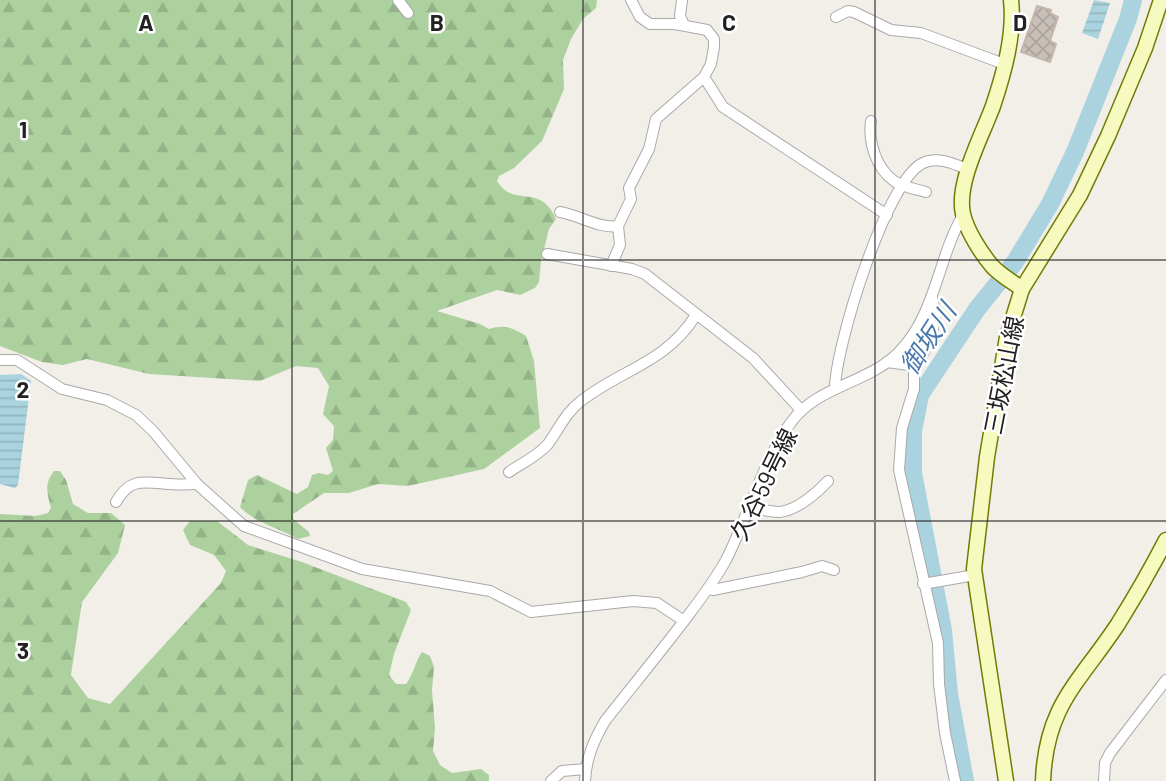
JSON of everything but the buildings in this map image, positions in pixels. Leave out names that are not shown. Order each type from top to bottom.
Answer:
[{"type":"main road","points":[[1011,0],[1013,20],[1004,64],[994,103],[963,188],[963,215],[993,266],[1020,287]]},
{"type":"main road","name":"三坂松山線","points":[[1006,781],[975,575],[977,534],[1007,337],[1020,287],[1080,195],[1145,48],[1161,0]]},
{"type":"main road","points":[[1043,781],[1048,736],[1060,706],[1117,625],[1166,540]]},
{"type":"street","points":[[398,0],[408,13]]},
{"type":"street","points":[[611,266],[620,245],[618,226],[631,199],[629,188],[649,149],[656,119],[704,76],[711,64],[714,39],[707,30],[684,25],[650,24],[640,17],[631,0]]},
{"type":"street","points":[[682,0],[680,16],[684,25]]},
{"type":"street","points":[[836,17],[848,11],[854,12],[891,30],[921,33],[1004,64]]},
{"type":"street","points":[[704,76],[723,107],[887,215]]},
{"type":"street","points":[[871,121],[870,142],[891,178],[926,192]]},
{"type":"street","points":[[835,389],[866,258],[901,184],[920,164],[927,162],[950,162],[969,170]]},
{"type":"street","points":[[560,212],[574,214],[603,226],[618,226]]},
{"type":"street","name":"久谷59号線","points":[[585,781],[593,742],[605,721],[709,588],[725,561],[784,434],[801,410],[887,362],[912,337],[923,320],[951,236],[963,215]]},
{"type":"street","points":[[547,254],[645,274],[753,358],[801,410]]},
{"type":"street","points":[[932,297],[936,315],[932,333],[934,340],[916,366],[914,388],[902,428],[899,470],[938,643],[943,721],[955,781]]},
{"type":"street","points":[[509,472],[546,446],[572,409],[596,391],[667,350],[680,339],[696,315]]},
{"type":"street","points":[[0,359],[17,360],[62,389],[107,400],[136,415],[197,484],[244,526],[362,569],[490,591],[531,612],[633,601],[657,603],[684,621]]},
{"type":"street","points":[[887,362],[916,366]]},
{"type":"street","points":[[116,502],[122,490],[132,483],[145,481],[197,484]]},
{"type":"street","points":[[750,507],[778,512],[785,510],[828,481]]},
{"type":"street","points":[[709,588],[713,590],[822,566],[834,570]]},
{"type":"street","points":[[925,584],[975,575]]},
{"type":"street","points":[[1104,781],[1105,763],[1110,752],[1166,680]]},
{"type":"street","points":[[551,781],[562,771],[586,769]]},
{"type":"green space","points":[[0,0],[597,0],[596,8],[583,19],[571,39],[563,60],[564,89],[542,141],[514,168],[499,176],[497,181],[511,194],[542,201],[556,219],[549,229],[539,282],[535,288],[520,295],[497,290],[437,311],[489,329],[508,328],[526,336],[534,361],[540,428],[484,469],[408,486],[378,484],[349,493],[324,493],[293,514],[293,519],[309,532],[310,536],[298,539],[260,521],[240,507],[248,480],[257,475],[297,494],[308,487],[312,475],[328,475],[333,471],[326,448],[333,440],[334,426],[323,414],[329,386],[318,368],[296,366],[260,381],[149,374],[87,359],[63,365],[42,362],[0,346]]},
{"type":"green space","points":[[54,471],[60,471],[66,480],[73,504],[88,513],[111,513],[125,525],[118,553],[82,602],[71,675],[88,698],[110,704],[221,583],[226,571],[214,555],[190,545],[183,530],[190,521],[217,521],[248,545],[302,562],[406,602],[411,610],[389,675],[396,684],[406,684],[422,652],[430,656],[434,667],[433,751],[440,765],[452,773],[481,769],[489,775],[489,781],[0,781],[0,514],[36,516],[48,513],[51,508],[48,484]]},
{"type":"water","points":[[1094,0],[1110,3],[1098,39],[1082,33]]},
{"type":"water","points":[[21,374],[31,381],[18,485],[15,488],[0,484],[0,375]]},
{"type":"waterway","name":"御坂川","points":[[965,781],[949,694],[943,630],[913,473],[913,431],[920,395],[977,309],[1015,262],[1050,204],[1075,152],[1128,19],[1133,0]]}]
